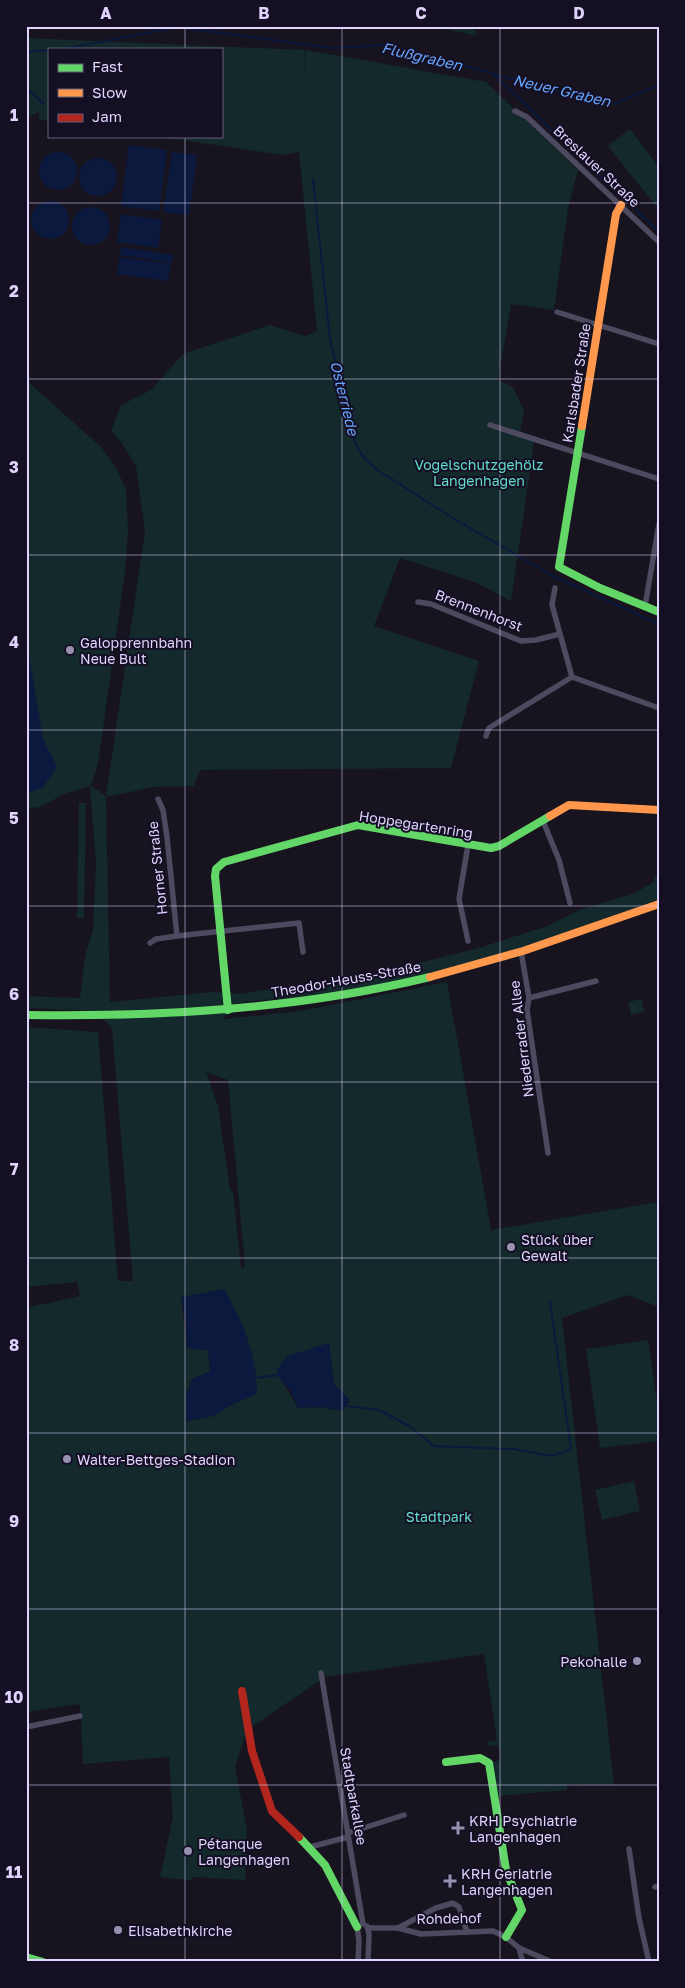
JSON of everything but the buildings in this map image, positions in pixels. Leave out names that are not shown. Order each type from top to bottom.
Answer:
[{"type":"street","name":"Breslauer Straße","points":[[515,111],[527,117],[659,242]]},
{"type":"street","name":"Karlsbader Straße","points":[[621,205],[616,214],[559,567],[645,606]]},
{"type":"street","points":[[557,312],[659,344]]},
{"type":"street","points":[[490,425],[659,479]]},
{"type":"street","points":[[659,524],[656,559],[645,606],[659,612]]},
{"type":"street","points":[[555,588],[552,605],[572,677]]},
{"type":"street","name":"Brennenhorst","points":[[418,602],[430,604],[522,641],[536,640],[560,634]]},
{"type":"street","points":[[572,677],[659,708]]},
{"type":"street","points":[[486,736],[488,728],[572,677]]},
{"type":"street","name":"Horner Straße","points":[[158,799],[163,810],[166,828],[177,936]]},
{"type":"street","name":"Hoppegartenring","points":[[228,1010],[215,876],[216,870],[224,862],[358,825],[484,848],[499,846],[565,807],[575,804],[659,810]]},
{"type":"street","points":[[543,821],[559,860],[570,902]]},
{"type":"street","points":[[468,845],[458,899],[468,941]]},
{"type":"street","name":"Theodor-Heuss-Straße","points":[[26,1015],[114,1016],[228,1010],[309,1000],[384,987],[521,951],[659,904]]},
{"type":"street","points":[[150,943],[156,939],[177,936],[299,923],[303,952]]},
{"type":"street","name":"Niederrader Allee","points":[[521,951],[529,998],[527,1010],[548,1152]]},
{"type":"street","points":[[529,998],[596,981]]},
{"type":"street","name":"Stadtparkallee","points":[[321,1673],[348,1835],[359,1928],[358,1962]]},
{"type":"street","points":[[242,1691],[252,1751],[272,1811],[310,1847],[336,1883],[359,1928],[369,1931],[368,1962]]},
{"type":"street","points":[[26,1727],[80,1716]]},
{"type":"street","points":[[446,1762],[480,1758],[489,1763],[506,1870],[522,1910],[506,1937]]},
{"type":"street","points":[[310,1847],[404,1815]]},
{"type":"street","points":[[629,1849],[639,1918],[649,1962]]},
{"type":"street","points":[[398,1928],[436,1908],[453,1903],[459,1907],[466,1932]]},
{"type":"street","name":"Rohdehof","points":[[369,1931],[398,1928],[421,1934],[486,1930],[506,1937],[519,1948],[552,1962]]},
{"type":"street","points":[[519,1948],[523,1962]]},
{"type":"street","points":[[27,1959],[43,1962]]},
{"type":"green space","points":[[432,26],[473,26],[477,36]]},
{"type":"green space","points":[[26,38],[305,50],[304,76],[306,50],[486,82],[578,170],[568,208],[554,310],[511,304],[498,380],[513,387],[524,411],[520,431],[535,436],[511,601],[477,583],[400,558],[374,626],[479,661],[451,768],[200,770],[194,786],[154,787],[106,797],[110,1002],[212,992],[238,994],[378,973],[475,949],[548,926],[579,910],[633,894],[655,881],[654,877],[659,875],[659,899],[625,913],[524,947],[437,972],[374,986],[236,1003],[224,1019],[301,1011],[447,982],[491,1230],[659,1202],[659,1307],[628,1295],[562,1318],[614,1785],[567,1784],[567,1790],[497,1796],[492,1762],[501,1760],[498,1745],[487,1746],[487,1742],[497,1740],[484,1654],[325,1677],[247,1730],[235,1766],[247,1831],[245,1880],[192,1877],[192,1880],[188,1880],[160,1877],[173,1817],[169,1757],[83,1764],[80,1704],[26,1712],[26,1308],[80,1296],[77,1282],[26,1287],[26,1027],[98,1032],[118,1281],[133,1281],[112,1028],[95,1011],[26,1008],[26,996],[80,998],[85,956],[93,930],[96,863],[90,786],[66,793],[40,807],[26,809],[26,380],[101,447],[116,467],[126,490],[128,531],[125,572],[98,764],[91,786],[106,796],[145,531],[136,466],[121,442],[111,431],[121,405],[151,390],[183,354],[270,325],[306,336],[317,331],[299,152],[283,155],[168,138],[222,138],[222,48],[48,48],[48,121],[39,119],[39,112],[26,118]],"holes":[[[206,1072],[228,1080],[245,1267],[241,1268],[233,1191],[230,1190],[218,1106]],[[202,1294],[257,1394],[233,1404],[213,1416],[187,1421],[186,1397],[192,1379],[210,1371],[208,1350],[187,1348],[181,1297]],[[329,1343],[334,1384],[350,1400],[342,1411],[321,1407],[298,1408],[277,1370]]]},
{"type":"green space","points":[[630,129],[659,167],[659,210],[608,146]]},
{"type":"green space","points":[[79,803],[86,803],[84,918],[77,918]]},
{"type":"green space","points":[[642,999],[644,1012],[631,1015],[628,1002]]},
{"type":"green space","points":[[648,1340],[659,1415],[659,1441],[600,1448],[586,1349]]},
{"type":"green space","points":[[634,1481],[640,1511],[602,1520],[595,1490]]},
{"type":"water","points":[[129,145],[167,150],[159,211],[121,206]]},
{"type":"water","points":[[58,152],[72,157],[77,171],[72,185],[58,190],[44,185],[39,171],[44,157]]},
{"type":"water","points":[[172,152],[197,155],[189,215],[163,212]]},
{"type":"water","points":[[98,158],[112,163],[117,177],[112,191],[98,196],[84,191],[79,177],[84,163]]},
{"type":"water","points":[[50,201],[64,206],[69,220],[64,234],[50,239],[36,234],[31,220],[36,206]]},
{"type":"water","points":[[91,207],[105,212],[110,226],[105,240],[91,245],[77,240],[72,226],[77,212]]},
{"type":"water","points":[[121,214],[162,220],[158,248],[117,242]]},
{"type":"water","points":[[121,247],[173,255],[172,263],[120,255]]},
{"type":"water","points":[[119,257],[171,264],[168,281],[117,274]]},
{"type":"water","points":[[28,649],[43,739],[57,766],[43,788],[26,793],[26,651]]},
{"type":"water","points":[[224,1289],[231,1300],[248,1339],[255,1367],[257,1394],[233,1404],[213,1416],[186,1421],[186,1397],[192,1379],[210,1371],[208,1350],[187,1348],[186,1323],[181,1297]]},
{"type":"water","points":[[329,1343],[334,1384],[350,1400],[342,1411],[321,1407],[298,1408],[290,1390],[277,1375],[277,1370],[287,1356]]},
{"type":"waterway","name":"Flußgraben","points":[[69,48],[177,27],[332,48],[385,45],[492,73],[659,232]]},
{"type":"waterway","name":"Flußgraben","points":[[26,52],[48,50]]},
{"type":"waterway","name":"Neuer Graben","points":[[494,74],[566,94],[614,104],[659,85]]},
{"type":"waterway","points":[[26,87],[43,103]]},
{"type":"waterway","name":"Osterriede","points":[[313,179],[330,339],[355,442],[364,458],[376,469],[451,517],[553,576],[659,624]]},
{"type":"waterway","points":[[346,1406],[379,1410],[409,1426],[434,1446],[513,1449],[552,1456],[571,1449],[550,1302]]},
{"type":"waterway","points":[[257,1378],[277,1375]]},
{"type":"traffic: fast","points":[[582,426],[559,567],[600,588],[659,612]]},
{"type":"traffic: fast","points":[[228,1010],[215,876],[216,869],[224,862],[358,825],[491,848],[499,846],[550,816]]},
{"type":"traffic: fast","points":[[26,1015],[128,1014],[229,1009],[330,997],[430,977]]},
{"type":"traffic: fast","points":[[446,1762],[480,1758],[489,1763],[506,1870],[522,1910],[506,1937]]},
{"type":"traffic: fast","points":[[299,1837],[325,1865],[357,1927]]},
{"type":"traffic: fast","points":[[26,1957],[43,1962]]},
{"type":"traffic: slow","points":[[582,426],[616,214],[621,205]]},
{"type":"traffic: slow","points":[[550,816],[569,805],[659,810]]},
{"type":"traffic: slow","points":[[430,977],[523,951],[659,904]]},
{"type":"traffic: jam","points":[[242,1691],[252,1751],[272,1811],[299,1837]]},
{"type":"place","name":"Galopprennbahn Neue Bult","points":[[70,650]]},
{"type":"place","name":"Stück über Gewalt","points":[[511,1247]]},
{"type":"place","name":"Walter-Bettges-Stadion","points":[[67,1459]]},
{"type":"place","name":"Pekohalle","points":[[637,1661]]},
{"type":"place","name":"KRH Psychiatrie Langenhagen","points":[[458,1828]]},
{"type":"place","name":"Pétanque Langenhagen","points":[[188,1851]]},
{"type":"place","name":"KRH Geriatrie Langenhagen","points":[[450,1881]]},
{"type":"place","name":"Elisabethkirche","points":[[118,1930]]},
{"type":"park label","name":"Vogelschutzgehölz Langenhagen","points":[[479,472]]},
{"type":"park label","name":"Stadtpark","points":[[439,1516]]}]
